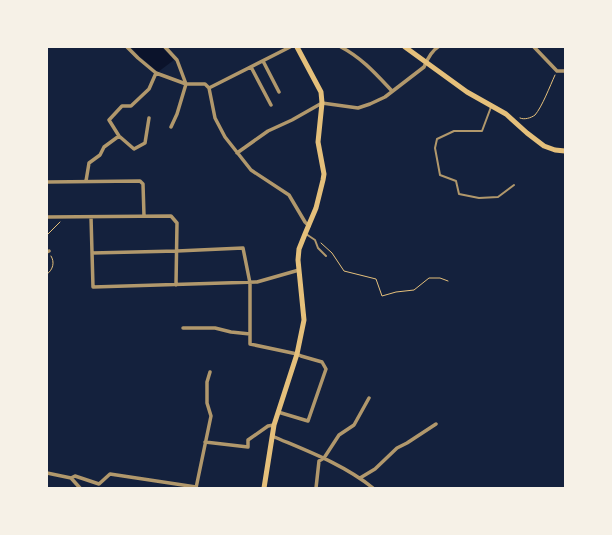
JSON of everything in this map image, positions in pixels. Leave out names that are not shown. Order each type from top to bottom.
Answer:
[{"type":"main road","points":[[264,488],[274,425],[297,354],[304,320],[298,260],[300,249],[316,208],[324,174],[318,142],[322,103],[321,92],[297,47]]},
{"type":"main road","points":[[405,47],[468,92],[506,114],[527,134],[544,146],[555,150],[565,151]]},
{"type":"street","points":[[128,47],[138,58],[156,73],[186,84],[205,84],[209,88],[215,118],[225,137],[251,170],[289,195],[309,226]]},
{"type":"street","points":[[166,47],[177,60],[186,84],[177,114],[171,127]]},
{"type":"street","points":[[209,88],[290,47]]},
{"type":"street","points":[[341,47],[350,52],[370,68],[392,92]]},
{"type":"street","points":[[237,153],[268,131],[292,120],[322,103],[358,108],[385,97],[424,67],[436,47]]},
{"type":"street","points":[[534,47],[557,71],[565,71]]},
{"type":"street","points":[[263,61],[279,92]]},
{"type":"street","points":[[251,67],[271,105]]},
{"type":"street","points":[[149,118],[145,143],[134,149],[119,136],[109,120],[122,106],[131,106],[149,89],[156,73]]},
{"type":"street","points":[[86,181],[89,163],[100,155],[104,147],[119,136]]},
{"type":"street","points":[[47,182],[140,181],[143,184],[144,216]]},
{"type":"street","points":[[91,216],[92,287],[250,283],[300,270]]},
{"type":"street","points":[[47,217],[171,216],[177,223],[176,285]]},
{"type":"street","points":[[92,252],[176,251],[243,248],[250,283],[250,344],[297,354],[322,362],[326,369],[308,421],[278,412]]},
{"type":"street","points":[[182,328],[215,328],[231,332],[250,334]]},
{"type":"street","points":[[47,473],[71,478],[75,476],[99,484],[110,474],[196,488],[211,416],[207,403],[207,382],[210,372]]},
{"type":"street","points":[[316,488],[319,461],[324,458],[339,435],[354,425],[369,398]]},
{"type":"street","points":[[360,478],[375,469],[397,448],[436,424]]},
{"type":"street","points":[[205,442],[248,447],[248,440],[268,426],[274,425]]},
{"type":"street","points":[[272,436],[324,458],[360,478],[373,488]]},
{"type":"street","points":[[71,478],[80,488]]},
{"type":"lane","points":[[491,106],[482,131],[454,131],[437,139],[435,148],[440,175],[456,181],[459,194],[479,198],[498,197],[514,185]]},
{"type":"lane","points":[[305,234],[315,240],[318,248],[326,256]]},
{"type":"path","points":[[518,117],[523,120],[533,117],[557,71]]},
{"type":"path","points":[[47,235],[63,220],[64,217]]},
{"type":"path","points":[[322,243],[332,253],[344,271],[376,279],[382,296],[396,292],[414,290],[429,278],[440,278],[448,281]]},
{"type":"path","points":[[47,274],[53,266],[53,259],[48,252]]},
{"type":"water","points":[[131,47],[162,47],[174,60],[158,72]]}]
